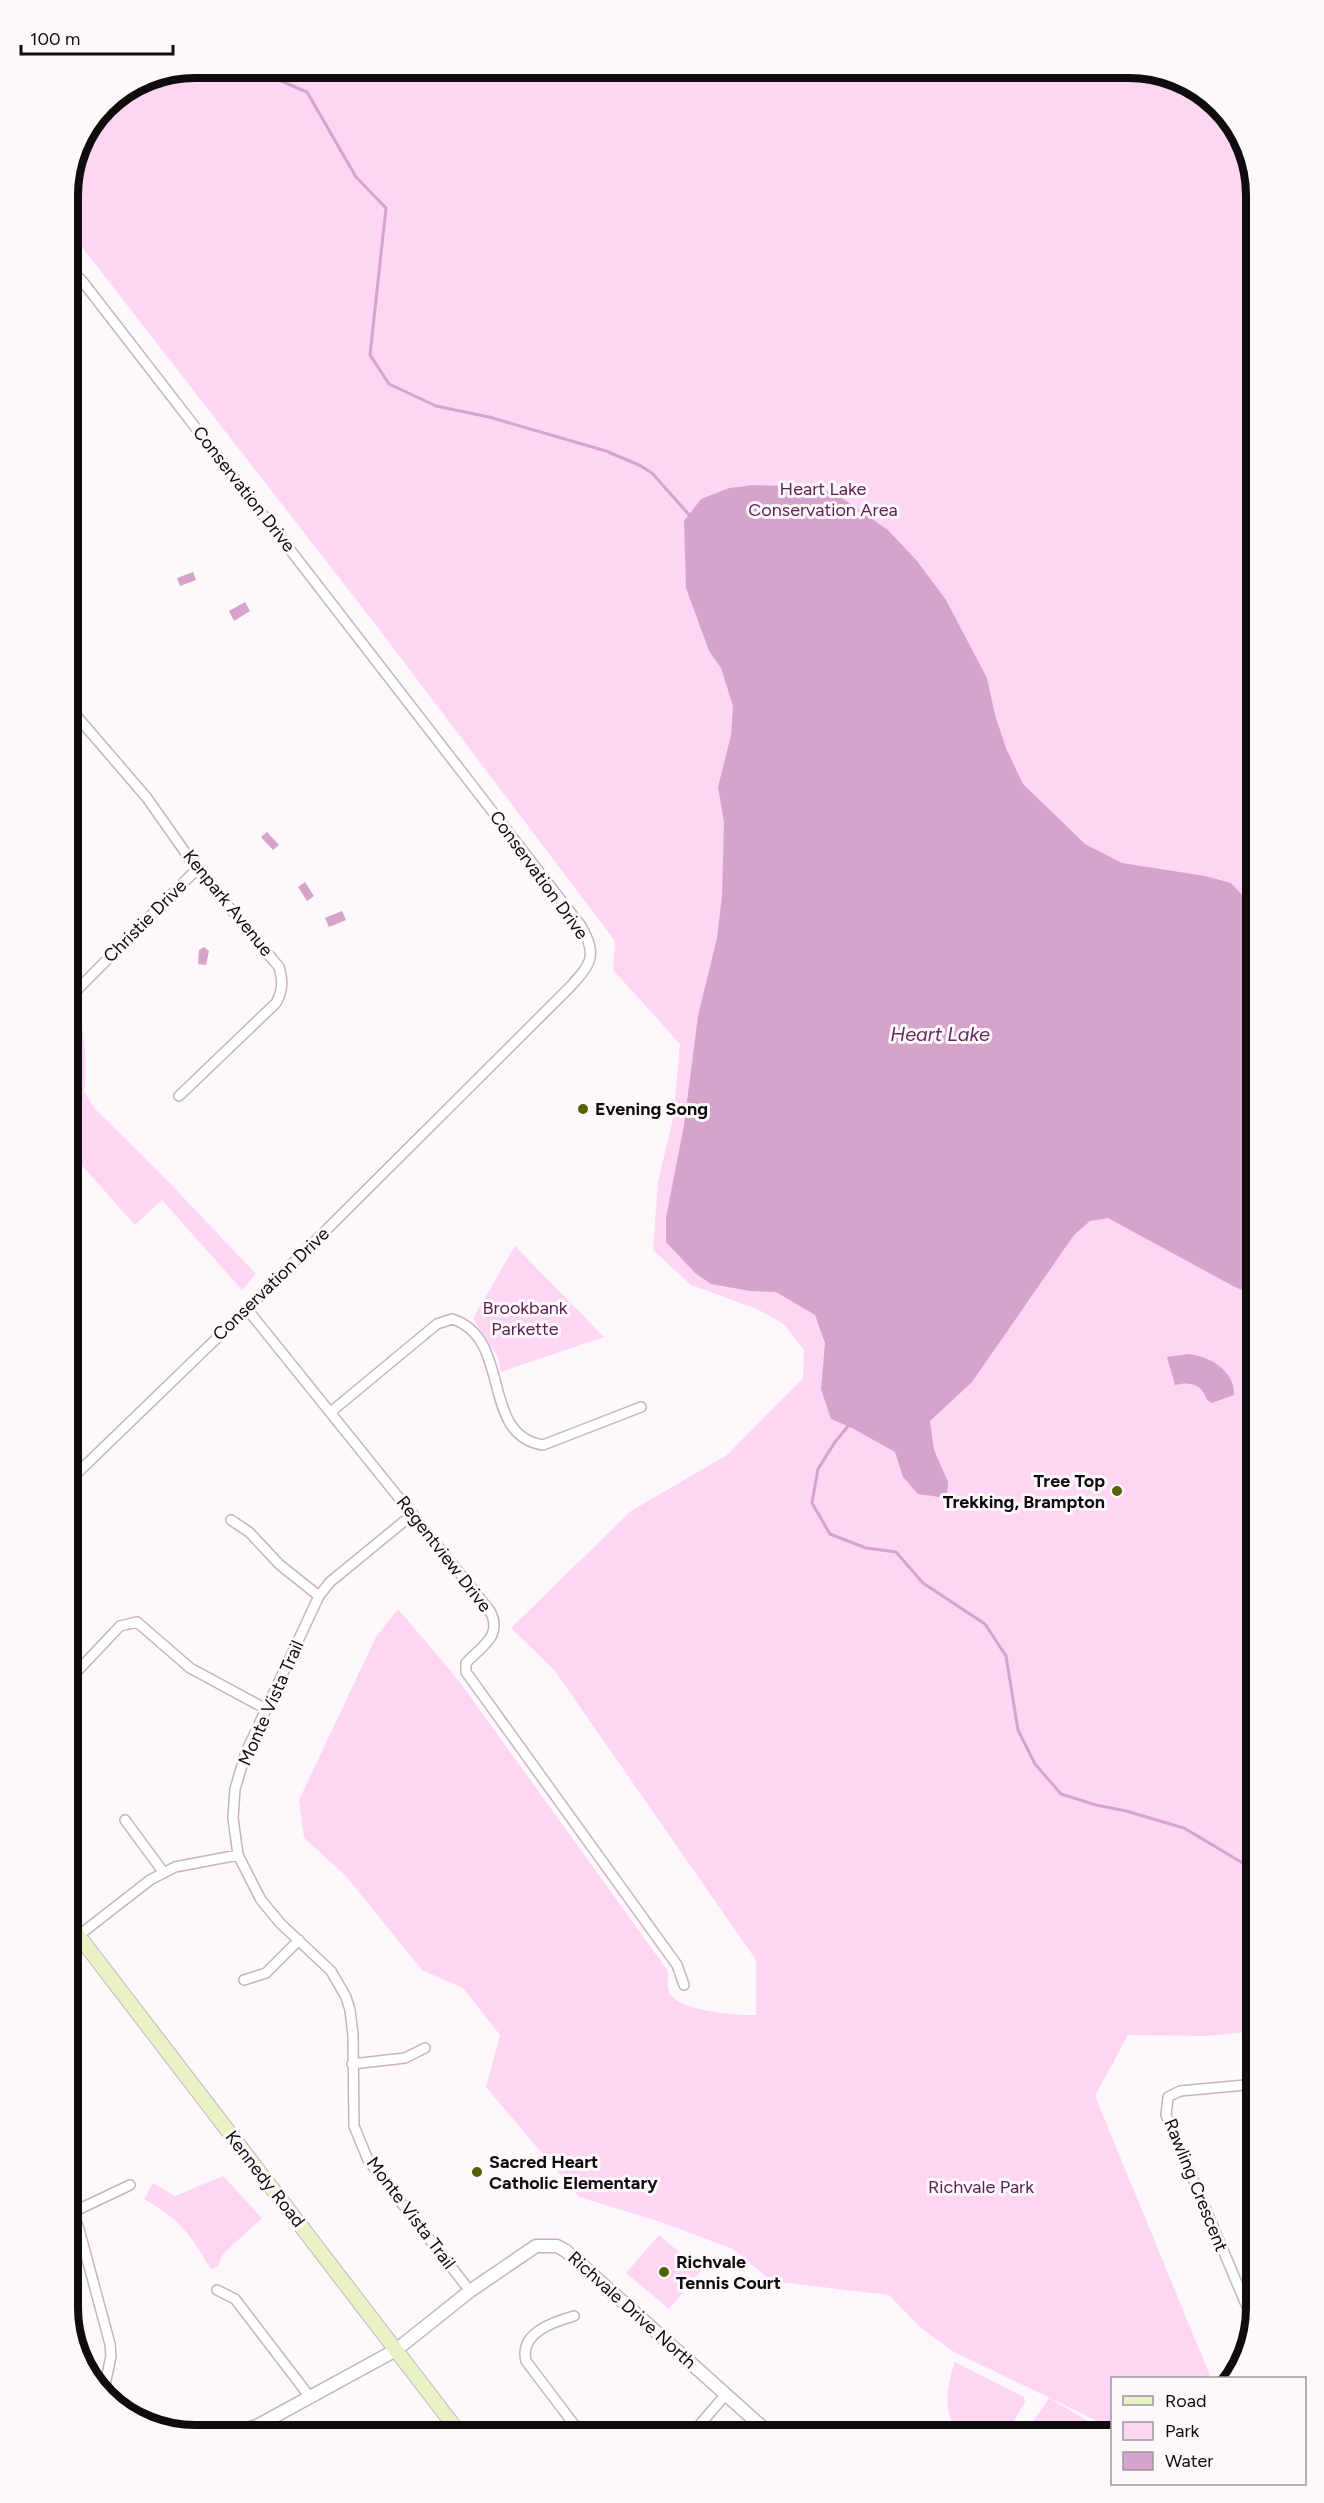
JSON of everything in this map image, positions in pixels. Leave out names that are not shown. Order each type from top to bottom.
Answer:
[{"type":"main road","name":"Kennedy Road","points":[[78,1936],[453,2425]]},
{"type":"street","name":"Conservation Drive","points":[[78,277],[564,904],[585,933],[592,953],[587,968],[569,988],[248,1309],[78,1472]]},
{"type":"street","name":"Kenpark Avenue","points":[[78,718],[147,798],[197,869],[279,966],[282,993],[276,1003],[179,1096]]},
{"type":"street","name":"Christie Drive","points":[[78,989],[197,869]]},
{"type":"street","name":"Regentview Drive","points":[[248,1309],[490,1611],[496,1622],[495,1631],[466,1663],[466,1672],[677,1965],[684,1985]]},
{"type":"street","points":[[332,1411],[437,1324],[452,1318],[469,1327],[477,1337],[495,1372],[503,1412],[511,1425],[528,1441],[543,1445],[640,1407]]},
{"type":"street","name":"Monte Vista Trail","points":[[412,1514],[330,1582],[319,1596],[246,1752],[235,1789],[233,1818],[238,1855],[261,1900],[281,1924],[331,1971],[346,1997],[353,2035],[354,2126],[364,2152],[470,2291]]},
{"type":"street","points":[[231,1520],[249,1532],[280,1565],[319,1596]]},
{"type":"street","points":[[78,1670],[120,1626],[137,1622],[190,1668],[266,1709]]},
{"type":"street","points":[[125,1820],[164,1873]]},
{"type":"street","points":[[78,1936],[150,1880],[175,1867],[238,1855]]},
{"type":"street","points":[[244,1980],[266,1973],[299,1940]]},
{"type":"street","points":[[352,2064],[405,2058],[425,2048]]},
{"type":"street","name":"Rawling Crescent","points":[[1246,2085],[1180,2091],[1168,2097],[1166,2115],[1246,2304]]},
{"type":"street","points":[[78,2210],[130,2186]]},
{"type":"street","points":[[78,2230],[110,2344],[111,2356],[105,2383]]},
{"type":"street","name":"Richvale Drive North","points":[[259,2425],[396,2350],[470,2291],[536,2246],[557,2246],[760,2425]]},
{"type":"street","points":[[217,2290],[235,2299],[309,2397]]},
{"type":"street","points":[[574,2316],[551,2322],[531,2337],[524,2353],[526,2361],[574,2425]]},
{"type":"street","points":[[700,2425],[726,2394]]},
{"type":"green space","name":"Heart Lake Conservation Area","points":[[187,78],[1137,78],[1159,82],[1188,94],[1212,112],[1230,136],[1244,172],[1246,195],[1246,2032],[1206,2036],[1128,2035],[1095,2096],[1211,2377],[1111,2377],[1111,2425],[1106,2425],[954,2352],[921,2328],[889,2295],[771,2281],[733,2249],[661,2222],[579,2197],[486,2087],[500,2035],[463,1988],[422,1970],[345,1875],[304,1838],[299,1800],[376,1637],[398,1609],[459,1681],[668,1971],[670,1994],[685,2005],[697,2008],[736,2015],[756,2015],[756,1960],[555,1671],[511,1628],[631,1511],[727,1455],[803,1378],[804,1350],[784,1324],[757,1309],[691,1285],[653,1250],[658,1182],[673,1119],[680,1044],[613,970],[615,941],[382,633],[78,242],[78,187],[84,157],[98,130],[112,112],[143,90],[157,84]]},
{"type":"green space","points":[[78,830],[80,836],[78,861]]},
{"type":"green space","points":[[78,1005],[85,1048],[84,1092],[95,1109],[164,1177],[256,1274],[242,1290],[162,1200],[135,1225],[78,1161]]},
{"type":"green space","name":"Brookbank Parkette","points":[[515,1246],[604,1337],[501,1372],[498,1357],[473,1318]]},
{"type":"green space","points":[[223,2176],[262,2218],[223,2254],[218,2266],[211,2269],[183,2228],[144,2199],[153,2183],[175,2196]]},
{"type":"green space","name":"Richvale Tennis Court","points":[[659,2235],[701,2271],[669,2309],[626,2273]]},
{"type":"green space","points":[[955,2362],[1024,2397],[1025,2402],[1012,2425],[953,2425],[948,2408],[950,2381]]},
{"type":"green space","points":[[1049,2398],[1095,2425],[1031,2425]]},
{"type":"water","name":"Heart Lake","points":[[754,485],[805,487],[833,492],[888,530],[917,561],[946,600],[987,678],[995,715],[1006,748],[1023,784],[1085,844],[1122,863],[1205,876],[1231,883],[1246,899],[1246,1292],[1108,1218],[1090,1221],[1074,1235],[972,1382],[930,1421],[934,1450],[948,1482],[947,1498],[918,1494],[903,1477],[895,1452],[831,1419],[821,1389],[825,1343],[815,1315],[776,1292],[750,1291],[711,1284],[695,1273],[666,1242],[666,1218],[684,1125],[698,1016],[717,938],[722,896],[724,822],[718,787],[731,735],[733,706],[721,668],[709,651],[686,588],[684,521],[701,499],[729,488]]},
{"type":"water","points":[[193,572],[196,580],[180,586],[177,578]]},
{"type":"water","points":[[245,602],[250,611],[234,621],[229,611]]},
{"type":"water","points":[[267,832],[279,845],[273,850],[261,837]]},
{"type":"water","points":[[305,882],[314,896],[307,901],[298,887]]},
{"type":"water","points":[[342,911],[346,920],[329,927],[325,918]]},
{"type":"water","points":[[204,947],[209,951],[206,965],[198,964],[199,950]]},
{"type":"water","points":[[1188,1354],[1205,1358],[1220,1366],[1230,1379],[1234,1395],[1212,1403],[1195,1385],[1186,1383],[1175,1385],[1167,1357]]},
{"type":"waterway","points":[[276,78],[307,92],[356,177],[386,208],[370,355],[389,384],[436,406],[489,417],[606,451],[639,465],[652,473],[691,517]]},
{"type":"waterway","points":[[849,1425],[818,1469],[812,1503],[830,1534],[866,1548],[896,1552],[923,1583],[985,1624],[1006,1656],[1018,1730],[1035,1764],[1061,1794],[1184,1828],[1246,1863]]},
{"type":"place","name":"Evening Song","points":[[583,1109]]},
{"type":"place","name":"Tree Top Trekking, Brampton","points":[[1117,1491]]},
{"type":"place","name":"Sacred Heart Catholic Elementary","points":[[477,2172]]},
{"type":"place","name":"Richvale Tennis Court","points":[[664,2272]]},
{"type":"park label","name":"Richvale Park","points":[[981,2187]]}]
